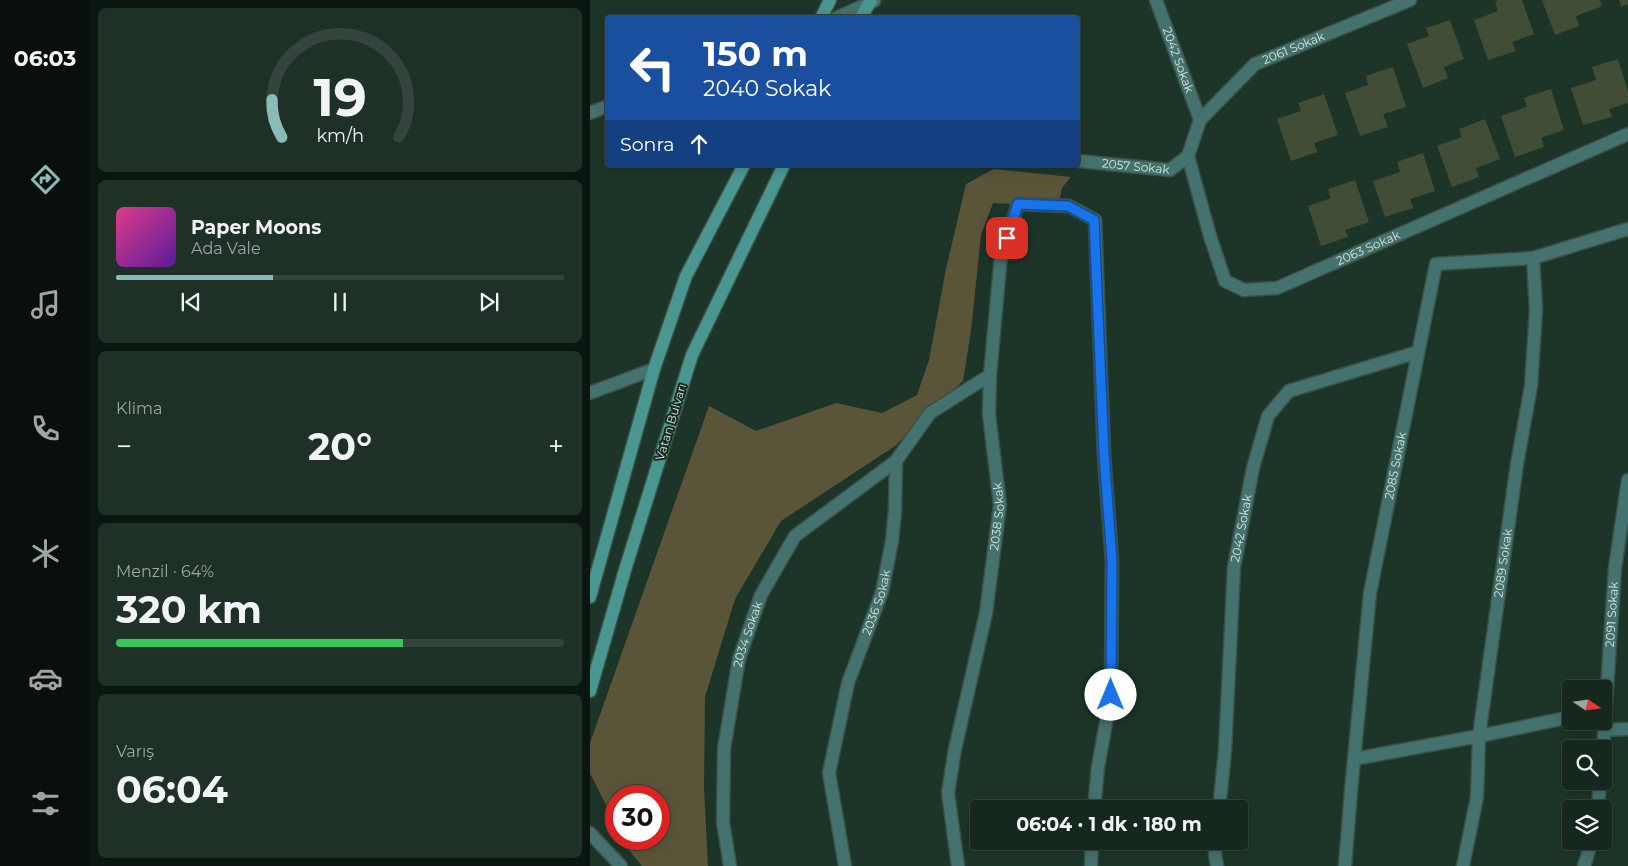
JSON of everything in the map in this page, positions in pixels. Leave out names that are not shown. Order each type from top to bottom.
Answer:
[{"type":"main road","points":[[822,15],[830,0]]},
{"type":"main road","points":[[863,15],[872,1]]},
{"type":"main road","points":[[590,597],[654,368],[686,276],[743,167]]},
{"type":"main road","name":"Vatan Bulvarı","points":[[590,691],[625,570],[692,355],[783,167]]},
{"type":"street","name":"2042 Sokak","points":[[1156,0],[1200,120]]},
{"type":"street","name":"2061 Sokak","points":[[1188,156],[1200,120],[1254,64],[1410,0]]},
{"type":"street","points":[[842,15],[872,1]]},
{"type":"street","points":[[590,113],[605,107]]},
{"type":"street","name":"2063 Sokak","points":[[1188,156],[1210,236],[1225,281],[1244,290],[1277,288],[1628,134]]},
{"type":"street","name":"2057 Sokak","points":[[1080,162],[1170,170],[1188,156]]},
{"type":"street","name":"2038 Sokak","points":[[958,866],[948,792],[955,749],[986,613],[1000,505],[989,414],[990,375],[1001,255],[1018,204],[1068,206],[1094,220],[1104,454],[1112,561],[1111,695],[1098,767],[1095,800]]},
{"type":"street","name":"2085 Sokak","points":[[1345,866],[1370,593],[1436,264],[1533,258],[1628,228]]},
{"type":"street","name":"2089 Sokak","points":[[1463,866],[1477,797],[1479,736],[1516,474],[1531,386],[1536,310],[1533,258]]},
{"type":"street","name":"2042 Sokak","points":[[1220,800],[1234,567],[1253,468],[1268,416],[1289,391],[1418,352]]},
{"type":"street","points":[[590,393],[654,368]]},
{"type":"street","points":[[896,461],[930,413],[990,375]]},
{"type":"street","name":"2034 Sokak","points":[[730,866],[723,822],[724,749],[740,659],[761,595],[795,536],[896,461]]},
{"type":"street","name":"2036 Sokak","points":[[845,866],[830,773],[848,683],[882,592],[892,541],[896,461]]},
{"type":"street","name":"2091 Sokak","points":[[1607,680],[1615,568],[1628,480]]},
{"type":"street","points":[[1354,759],[1562,720]]},
{"type":"street","points":[[1612,730],[1628,729]]},
{"type":"street","name":"2091 Sokak","points":[[1604,740],[1605,730]]},
{"type":"street","points":[[590,833],[621,866]]},
{"type":"street","points":[[1091,866],[1092,850]]},
{"type":"street","points":[[1216,850],[1217,866]]},
{"type":"street","points":[[1584,866],[1589,850]]},
{"type":"shaded area","points":[[994,169],[1071,177],[1062,188],[1058,206],[993,203],[981,235],[971,331],[963,381],[895,446],[781,521],[735,599],[705,697],[704,787],[708,866],[642,866],[629,850],[670,850],[670,785],[605,785],[605,803],[590,773],[590,743],[709,406],[756,431],[836,403],[882,413],[917,395],[929,360],[946,269],[966,184]]},
{"type":"building","points":[[1522,0],[1534,34],[1512,42],[1516,51],[1488,60],[1474,20],[1498,11],[1495,1]]},
{"type":"building","points":[[1542,0],[1600,0],[1602,6],[1576,16],[1579,26],[1555,35]]},
{"type":"building","points":[[1619,0],[1628,0],[1628,4],[1621,7]]},
{"type":"building","points":[[1450,20],[1464,59],[1444,67],[1448,78],[1423,88],[1407,44],[1429,36],[1426,28]]},
{"type":"building","points":[[1618,59],[1628,92],[1628,103],[1609,109],[1612,117],[1583,125],[1571,88],[1596,80],[1592,67]]},
{"type":"building","points":[[1393,67],[1406,107],[1383,114],[1388,127],[1360,136],[1345,93],[1368,85],[1366,76]]},
{"type":"building","points":[[1551,89],[1564,130],[1541,138],[1544,147],[1515,157],[1501,116],[1527,107],[1524,98]]},
{"type":"building","points":[[1324,94],[1338,135],[1314,143],[1317,152],[1291,161],[1277,119],[1301,111],[1298,103]]},
{"type":"building","points":[[1485,119],[1500,159],[1476,168],[1479,177],[1452,187],[1437,146],[1462,137],[1459,129]]},
{"type":"building","points":[[1423,153],[1435,191],[1410,199],[1413,208],[1385,217],[1373,181],[1400,172],[1397,162]]},
{"type":"building","points":[[1355,180],[1369,222],[1345,230],[1348,237],[1321,246],[1308,206],[1331,198],[1328,189]]},
{"type":"route","points":[[1007,238],[1018,204],[1068,206],[1094,220],[1104,454],[1112,561],[1111,695]]}]
